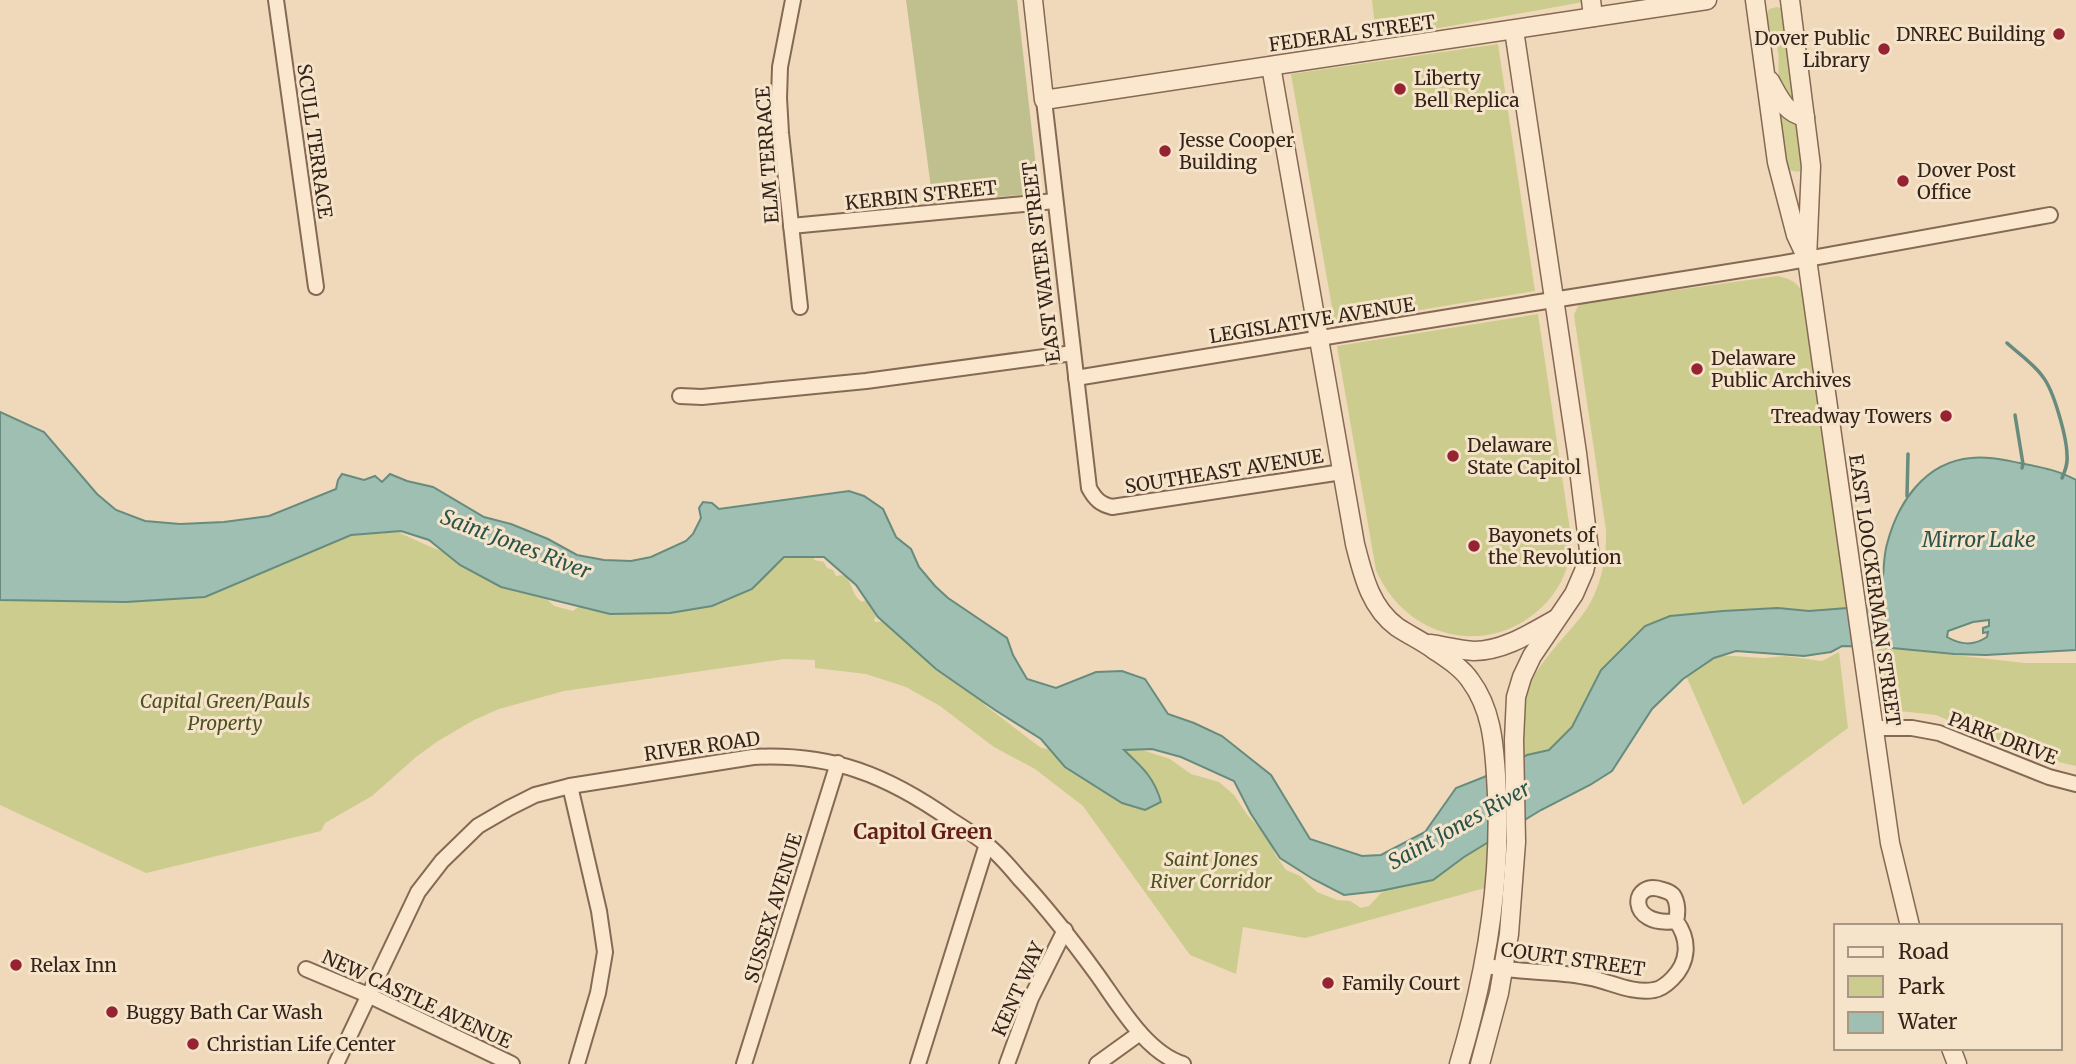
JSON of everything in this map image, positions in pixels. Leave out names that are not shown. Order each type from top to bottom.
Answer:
[{"type":"street","name":"SCULL TERRACE","points":[[276,0],[316,287]]},
{"type":"street","name":"ELM TERRACE","points":[[793,0],[780,67],[779,98],[800,307]]},
{"type":"street","name":"EAST WATER STREET","points":[[1033,0],[1089,488],[1101,504],[1112,507]]},
{"type":"street","name":"FEDERAL STREET","points":[[1044,100],[1514,30],[1592,9],[1707,0]]},
{"type":"street","points":[[1755,0],[1777,162],[1796,235],[1807,259]]},
{"type":"street","points":[[1790,0],[1811,166],[1807,259]]},
{"type":"street","points":[[1480,1064],[1504,968],[1509,933],[1516,842],[1514,718],[1517,697],[1522,677],[1532,656],[1574,594],[1584,572],[1589,550],[1514,30]]},
{"type":"street","points":[[1271,66],[1355,544],[1366,587],[1378,608],[1396,626],[1450,661],[1469,678],[1485,707],[1494,743],[1498,803],[1493,899],[1484,966],[1459,1064]]},
{"type":"street","points":[[1763,68],[1782,102],[1794,115],[1805,117]]},
{"type":"street","name":"KERBIN STREET","points":[[791,226],[1055,201]]},
{"type":"street","name":"LEGISLATIVE AVENUE","points":[[1076,379],[1807,259],[2050,215]]},
{"type":"street","name":"EAST LOOCKERMAN STREET","points":[[1807,259],[1873,728],[1891,843],[1910,924]]},
{"type":"street","points":[[680,396],[702,397],[866,381],[1073,352]]},
{"type":"street","name":"SOUTHEAST AVENUE","points":[[1112,507],[1342,472]]},
{"type":"street","points":[[1423,642],[1475,651],[1495,648],[1557,618]]},
{"type":"street","name":"PARK DRIVE","points":[[1873,728],[1913,728],[1939,733],[2049,777],[2076,784]]},
{"type":"street","name":"RIVER ROAD","points":[[336,1064],[418,892],[442,861],[478,826],[535,796],[570,786],[753,757],[775,756],[838,763],[872,774],[904,789],[987,844],[1065,930],[1140,1033],[1160,1052],[1178,1063]]},
{"type":"street","name":"SUSSEX AVENUE","points":[[744,1064],[838,763]]},
{"type":"street","points":[[570,786],[599,911],[605,952],[598,993],[577,1064]]},
{"type":"street","points":[[918,1064],[987,844]]},
{"type":"street","name":"COURT STREET","points":[[1484,966],[1557,972],[1625,988],[1656,990],[1669,982],[1684,963],[1686,940],[1684,931],[1676,921]]},
{"type":"street","name":"KENT WAY","points":[[1007,1064],[1031,998],[1065,930]]},
{"type":"street","name":"NEW CASTLE AVENUE","points":[[306,970],[512,1064]]},
{"type":"street","points":[[1097,1064],[1140,1033]]},
{"type":"green space","points":[[906,0],[1017,0],[1039,193],[933,203]]},
{"type":"green space","points":[[1372,0],[1583,0],[1583,2],[1376,37]]},
{"type":"green space","points":[[1769,9],[1783,9],[1797,106],[1782,89],[1779,80],[1778,51],[1767,19]]},
{"type":"green space","points":[[1498,44],[1535,291],[1335,324],[1291,74]]},
{"type":"green space","points":[[1783,111],[1798,121],[1804,169],[1798,172],[1789,170],[1785,164],[1779,112]]},
{"type":"green space","points":[[1777,276],[1793,281],[1804,294],[1848,608],[1809,611],[1776,608],[1670,616],[1601,670],[1572,727],[1549,750],[1523,757],[1521,720],[1526,694],[1538,670],[1588,608],[1598,587],[1605,553],[1606,530],[1574,315],[1578,306]]},
{"type":"green space","points":[[1538,314],[1571,537],[1568,565],[1550,598],[1523,622],[1499,632],[1475,636],[1451,634],[1428,626],[1407,613],[1390,594],[1376,570],[1337,346]]},
{"type":"green space","name":"Capital Green/Pauls Property","points":[[378,523],[433,548],[458,556],[545,597],[554,606],[573,611],[578,607],[814,548],[814,560],[824,562],[836,576],[843,575],[858,599],[862,602],[866,600],[880,612],[874,619],[875,622],[895,621],[893,630],[920,655],[945,658],[986,706],[1041,748],[1054,750],[1130,746],[1170,759],[1191,774],[1219,782],[1234,795],[1248,816],[1268,836],[1275,854],[1286,870],[1300,876],[1317,892],[1337,900],[1350,901],[1361,908],[1369,906],[1380,894],[1450,846],[1488,838],[1485,888],[1305,938],[1243,927],[1236,974],[1190,955],[1083,806],[1035,769],[994,747],[940,706],[906,687],[866,674],[815,668],[815,660],[784,659],[564,691],[499,709],[438,741],[372,796],[325,823],[321,831],[146,873],[0,805],[0,594],[36,601],[54,593]]},
{"type":"green space","points":[[1882,647],[2025,663],[2076,663],[2076,766],[2032,756],[1936,715],[1881,709],[1877,651]]},
{"type":"green space","points":[[1839,652],[1848,728],[1743,805],[1683,669],[1716,655],[1764,658],[1785,656],[1822,661]]},
{"type":"water","points":[[0,412],[44,432],[97,494],[116,510],[145,521],[180,524],[269,516],[336,489],[342,474],[364,480],[375,476],[382,482],[390,474],[433,487],[484,517],[511,524],[548,539],[577,555],[631,561],[651,557],[686,541],[701,518],[699,508],[703,502],[712,503],[719,509],[849,491],[864,496],[883,509],[896,537],[911,549],[919,567],[935,586],[948,598],[1007,638],[1027,679],[1056,688],[1096,672],[1122,671],[1145,679],[1168,714],[1222,736],[1271,775],[1310,839],[1362,856],[1381,855],[1425,832],[1456,788],[1527,755],[1549,750],[1572,727],[1601,670],[1645,626],[1670,616],[1723,611],[1777,608],[1809,611],[1873,606],[1880,592],[1885,552],[1898,513],[1906,499],[1927,476],[1955,461],[1977,458],[2002,460],[2049,469],[2076,480],[2076,650],[1986,655],[1842,646],[1831,652],[1804,656],[1736,651],[1714,658],[1683,679],[1652,709],[1612,771],[1541,810],[1464,857],[1433,880],[1344,895],[1280,858],[1251,814],[1234,781],[1181,757],[1152,749],[1124,750],[1147,773],[1158,793],[1161,802],[1145,810],[1122,803],[1065,767],[1041,739],[936,669],[878,617],[856,585],[824,557],[784,557],[752,589],[712,606],[670,613],[610,614],[501,587],[460,565],[429,540],[401,531],[351,535],[205,597],[126,602],[0,600]],"holes":[[[1989,620],[1989,626],[1983,628],[1983,633],[1988,632],[1987,637],[1977,642],[1962,643],[1947,637],[1948,631],[1973,622]]]},
{"type":"waterway","points":[[2007,343],[2039,372],[2051,393],[2065,438],[2067,462],[2062,478]]},
{"type":"waterway","points":[[2015,415],[2022,468]]},
{"type":"waterway","points":[[1907,496],[1908,454]]},
{"type":"place","name":"DNREC Building","points":[[2059,34]]},
{"type":"place","name":"Dover Public Library","points":[[1884,49]]},
{"type":"place","name":"Liberty Bell Replica","points":[[1400,89]]},
{"type":"place","name":"Jesse Cooper Building","points":[[1165,151]]},
{"type":"place","name":"Dover Post Office","points":[[1903,181]]},
{"type":"place","name":"Delaware Public Archives","points":[[1697,369]]},
{"type":"place","name":"Treadway Towers","points":[[1946,416]]},
{"type":"place","name":"Delaware State Capitol","points":[[1453,456]]},
{"type":"place","name":"Bayonets of the Revolution","points":[[1474,546]]},
{"type":"place","name":"Relax Inn","points":[[16,965]]},
{"type":"place","name":"Family Court","points":[[1328,983]]},
{"type":"place","name":"Buggy Bath Car Wash","points":[[112,1012]]},
{"type":"place","name":"Christian Life Center","points":[[193,1044]]},
{"type":"district","name":"Capitol Green","points":[[923,831]]},
{"type":"water label","name":"Mirror Lake","points":[[1979,539]]},
{"type":"water label","name":"Saint Jones River","points":[[516,544]]},
{"type":"water label","name":"Saint Jones River","points":[[1459,825]]},
{"type":"park label","name":"Saint Jones River Corridor","points":[[1211,870]]}]
